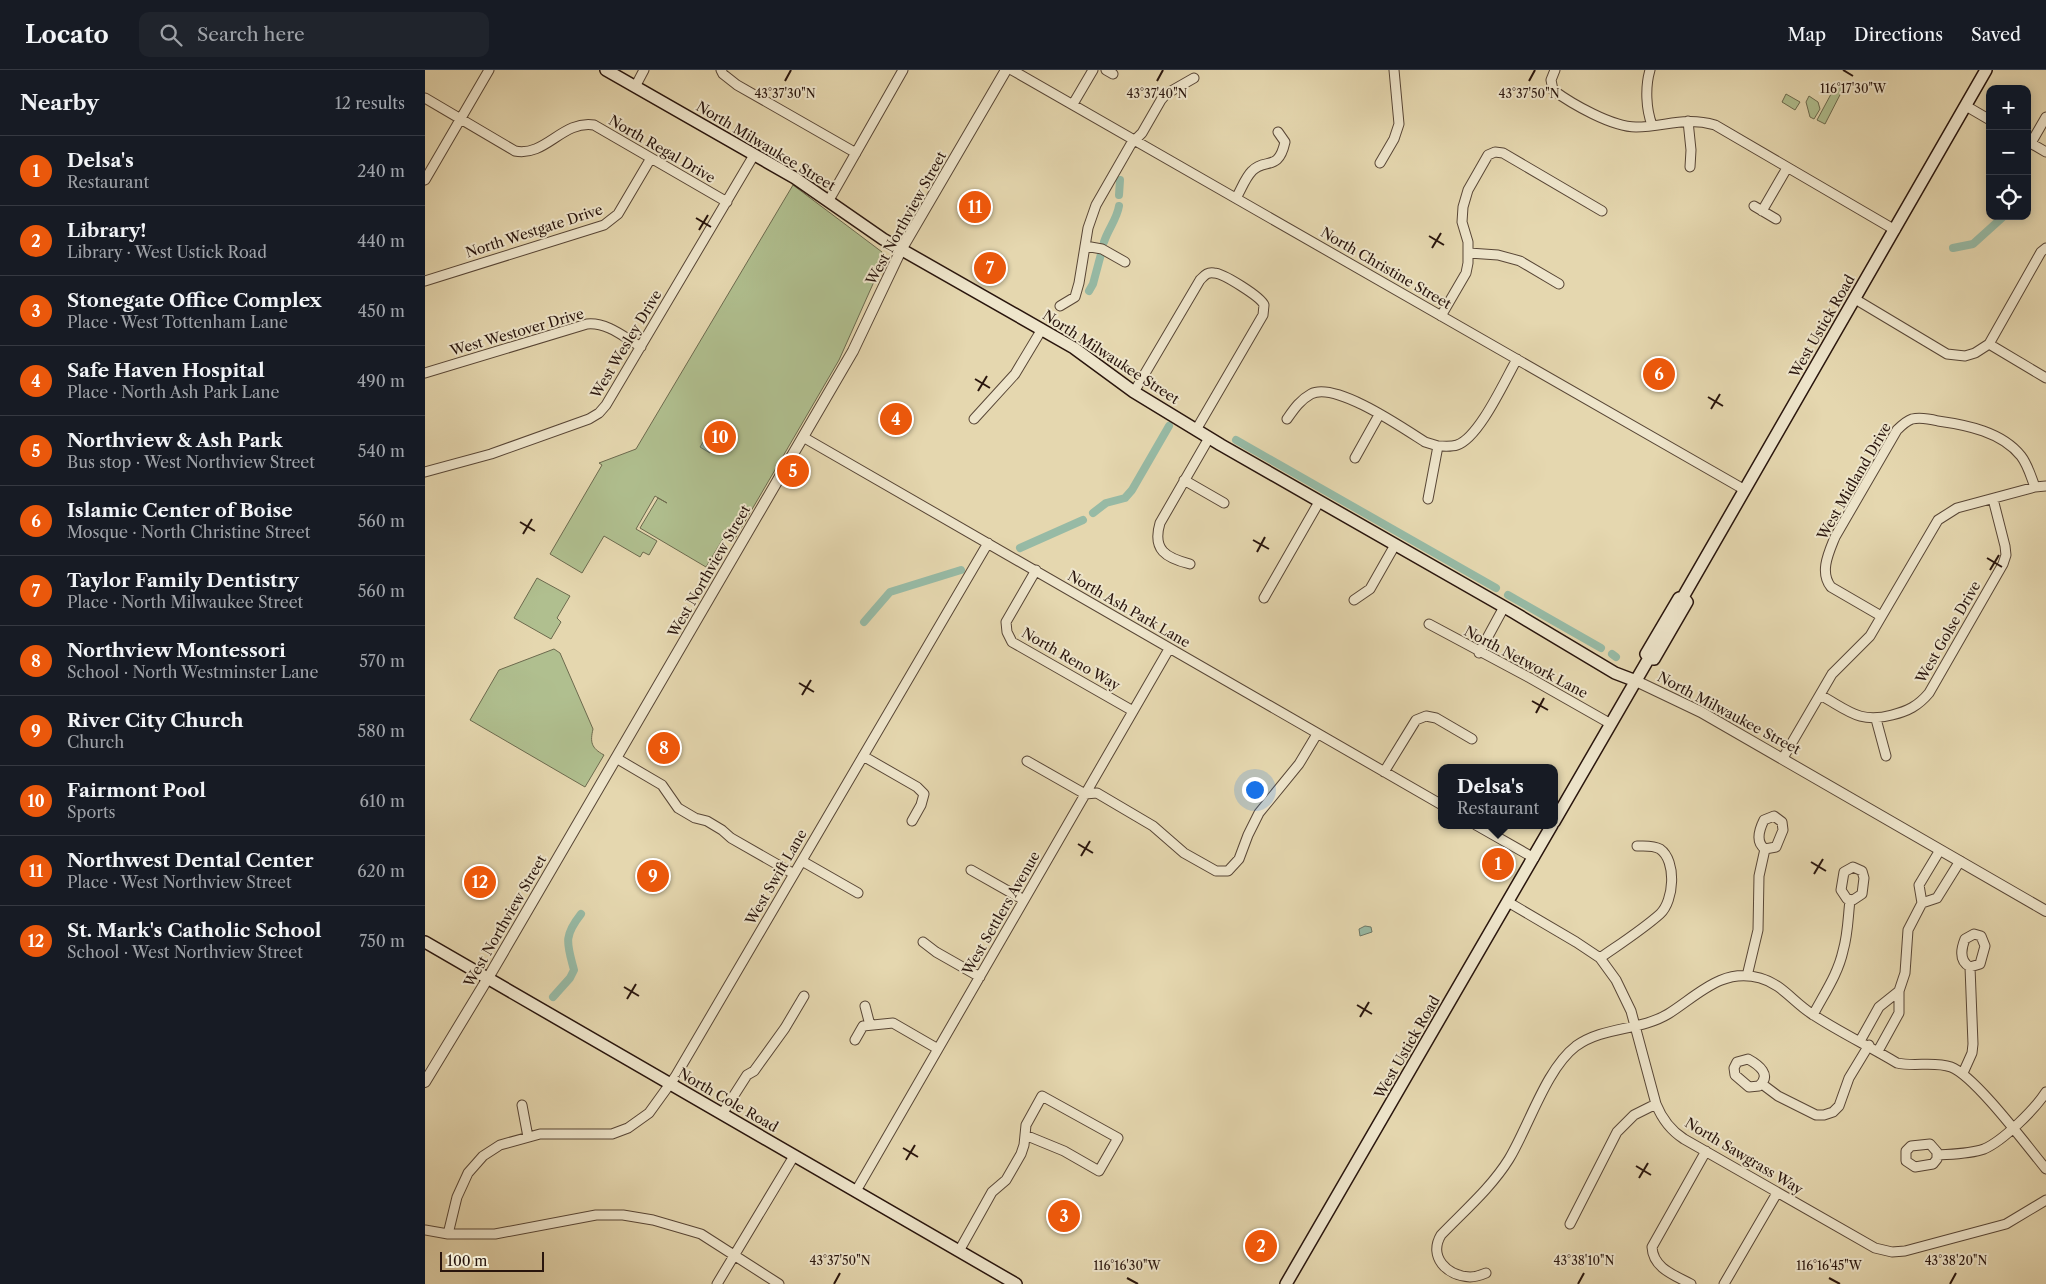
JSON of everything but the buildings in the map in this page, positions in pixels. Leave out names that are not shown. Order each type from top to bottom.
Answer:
[{"type":"main road","name":"North Milwaukee Street","points":[[606,70],[829,200],[883,240],[1087,356],[1134,392],[1209,438],[1505,607],[1615,673],[1636,680]]},
{"type":"main road","name":"West Ustick Road","points":[[1558,815],[1649,658],[1647,654],[1679,598],[1683,597],[1987,70]]},
{"type":"main road","name":"West Ustick Road","points":[[1286,1284],[1550,829]]},
{"type":"main road","name":"North Cole Road","points":[[425,942],[1016,1284]]},
{"type":"street","points":[[425,180],[489,70]]},
{"type":"street","points":[[635,87],[644,70]]},
{"type":"street","points":[[721,70],[723,74],[737,84],[856,153]]},
{"type":"street","points":[[829,200],[903,70]]},
{"type":"street","name":"West Northview Street","points":[[425,1082],[488,978],[853,351],[901,250],[1006,70]]},
{"type":"street","name":"North Christine Street","points":[[1012,70],[1745,490]]},
{"type":"street","points":[[1073,104],[1093,70]]},
{"type":"street","points":[[1380,163],[1394,139],[1399,124],[1394,70]]},
{"type":"street","points":[[1555,70],[1551,86],[1557,93],[1606,121],[1620,126],[1637,127],[1688,121],[1701,121],[1715,125],[1895,230]]},
{"type":"street","points":[[1650,70],[1647,90],[1649,116],[1652,125]]},
{"type":"street","points":[[1060,306],[1075,297],[1093,211],[1135,140],[1142,133],[1166,94],[1194,78]]},
{"type":"street","name":"North Regal Drive","points":[[425,98],[515,151],[525,153],[535,150],[575,126],[584,124],[595,125],[727,202]]},
{"type":"street","points":[[1966,106],[1986,118]]},
{"type":"street","points":[[2031,139],[2046,117]]},
{"type":"street","points":[[1688,121],[1691,150],[1689,167]]},
{"type":"street","points":[[1236,198],[1252,171],[1272,162],[1280,156],[1285,142],[1278,132]]},
{"type":"street","points":[[2031,143],[2046,152]]},
{"type":"street","points":[[1441,316],[1466,273],[1469,253],[1462,222],[1463,206],[1468,190],[1488,155],[1495,152],[1503,153],[1602,211]]},
{"type":"street","name":"West Wesley Drive","points":[[425,472],[491,454],[589,420],[599,413],[607,405],[754,155]]},
{"type":"street","name":"North Westgate Drive","points":[[425,281],[604,225],[617,214],[651,158]]},
{"type":"street","points":[[1762,211],[1787,168]]},
{"type":"street","points":[[1754,206],[1776,219]]},
{"type":"street","points":[[1085,246],[1102,249],[1125,262]]},
{"type":"street","points":[[1855,300],[1947,354],[1965,356],[1975,353],[1989,344],[2041,252],[2046,248]]},
{"type":"street","points":[[1469,253],[1498,255],[1519,261],[1559,284]]},
{"type":"street","points":[[1134,392],[1200,280],[1206,274],[1216,273],[1258,297],[1264,305],[1263,315],[1196,430]]},
{"type":"street","name":"West Westover Drive","points":[[425,373],[587,324],[597,323],[605,326],[641,347]]},
{"type":"street","points":[[975,419],[1015,374],[1041,329]]},
{"type":"street","points":[[1989,344],[2046,378]]},
{"type":"street","points":[[1287,419],[1298,403],[1312,393],[1329,391],[1346,396],[1425,442],[1437,446],[1457,445],[1469,439],[1478,427],[1517,359]]},
{"type":"street","points":[[1355,458],[1379,415]]},
{"type":"street","name":"West Midland Drive","points":[[1881,616],[1831,587],[1825,574],[1829,552],[1835,537],[1897,430],[1909,420],[1920,418],[1979,428],[2012,447],[2021,456],[2035,487]]},
{"type":"street","name":"North Ash Park Lane","points":[[803,437],[1438,803]]},
{"type":"street","points":[[1190,564],[1167,556],[1161,550],[1157,537],[1160,522],[1209,438]]},
{"type":"street","points":[[1428,499],[1437,446]]},
{"type":"street","points":[[1184,480],[1223,503]]},
{"type":"street","points":[[1783,758],[1832,674],[1870,636],[1938,520],[1957,508],[2035,487],[2046,486]]},
{"type":"street","name":"West Golse Drive","points":[[1820,695],[1859,716],[1876,719],[1905,712],[1919,704],[1929,694],[2003,564],[2006,555],[1993,499]]},
{"type":"street","points":[[1264,598],[1319,502]]},
{"type":"street","name":"West Swift Lane","points":[[447,1234],[457,1197],[468,1174],[483,1156],[500,1146],[540,1134],[612,1134],[628,1128],[649,1113],[670,1084],[988,543]]},
{"type":"street","points":[[1355,600],[1371,589],[1395,545]]},
{"type":"street","name":"North Reno Way","points":[[1036,570],[1006,622],[1011,642],[1133,711]]},
{"type":"street","points":[[1479,652],[1505,607]]},
{"type":"street","name":"North Network Lane","points":[[1429,624],[1611,724]]},
{"type":"street","name":"West Settlers Avenue","points":[[856,1191],[1169,649]]},
{"type":"street","name":"North Milwaukee Street","points":[[1636,680],[1701,712],[1783,758],[2046,911]]},
{"type":"street","points":[[1384,772],[1416,720],[1426,716],[1436,718],[1472,738]]},
{"type":"street","points":[[1876,719],[1886,756]]},
{"type":"street","points":[[1027,761],[1085,794],[1097,792],[1153,826],[1184,853],[1216,871],[1228,871],[1239,859],[1259,813],[1299,764],[1317,734]]},
{"type":"street","points":[[863,756],[917,787],[924,794],[921,805],[912,821]]},
{"type":"street","points":[[616,758],[662,785],[677,808],[695,818],[707,821],[731,838],[794,874]]},
{"type":"street","points":[[1484,829],[1533,858]]},
{"type":"street","points":[[1600,958],[1661,913],[1669,899],[1670,870],[1665,854],[1651,846],[1637,846]]},
{"type":"street","points":[[1747,976],[1758,930],[1759,876],[1765,849]]},
{"type":"street","points":[[1878,1051],[1899,1013],[1899,991],[1905,973],[1908,930],[1921,903],[1919,885],[1940,850]]},
{"type":"street","points":[[802,861],[858,893]]},
{"type":"street","points":[[1921,903],[1937,898],[1960,861]]},
{"type":"street","points":[[971,870],[1024,900]]},
{"type":"street","points":[[1813,1015],[1832,980],[1841,958],[1847,935],[1850,900]]},
{"type":"street","name":"North Sawgrass Way","points":[[1508,902],[1600,958],[1625,995],[1636,1027],[1656,1104],[1661,1116],[1671,1129],[1706,1152],[1875,1248],[1891,1252],[1905,1251],[1993,1229],[2015,1220],[2046,1200]]},
{"type":"street","points":[[923,942],[936,952],[980,977]]},
{"type":"street","points":[[1963,1073],[1972,1053],[1973,1044],[1970,967]]},
{"type":"street","points":[[1486,1273],[1471,1277],[1459,1275],[1445,1268],[1435,1252],[1436,1243],[1441,1235],[1490,1184],[1507,1161],[1553,1074],[1563,1059],[1576,1047],[1591,1038],[1636,1027],[1667,1014],[1715,982],[1736,976],[1764,979],[1780,987],[1813,1015],[1897,1063],[1941,1065],[1963,1073],[2046,1169]]},
{"type":"street","points":[[1762,1084],[1779,1096],[1816,1115],[1833,1112],[1839,1106],[1879,1006],[1899,991]]},
{"type":"street","points":[[722,1114],[747,1076],[754,1071],[785,1028],[804,996]]},
{"type":"street","points":[[865,1006],[870,1025]]},
{"type":"street","points":[[855,1040],[863,1026],[893,1023],[938,1049]]},
{"type":"street","points":[[1938,1155],[1984,1149],[2030,1113],[2046,1092]]},
{"type":"street","points":[[959,1251],[992,1192],[1006,1180],[1017,1161],[1024,1145],[1025,1135],[1026,1125],[1043,1096],[1118,1138],[1099,1171],[1064,1150],[1025,1135]]},
{"type":"street","points":[[1570,1224],[1617,1132],[1634,1114],[1656,1104]]},
{"type":"street","points":[[522,1105],[528,1137]]},
{"type":"street","points":[[1691,1284],[1656,1262],[1653,1255],[1653,1247],[1706,1152]]},
{"type":"street","points":[[717,1284],[794,1156]]},
{"type":"street","points":[[1724,1284],[1777,1193]]},
{"type":"street","points":[[425,1230],[447,1234],[495,1234],[596,1215],[623,1215],[653,1220],[701,1234],[720,1244],[779,1284]]},
{"type":"shaded area","points":[[1837,83],[1844,87],[1825,124],[1817,120]]},
{"type":"shaded area","points":[[1786,94],[1800,102],[1795,110],[1782,102]]},
{"type":"shaded area","points":[[1809,96],[1818,102],[1820,109],[1814,119],[1810,117],[1806,102]]},
{"type":"shaded area","points":[[793,185],[882,252],[885,257],[839,360],[733,542],[724,537],[706,567],[640,528],[658,498],[667,503],[655,496],[636,529],[657,541],[649,555],[643,552],[640,557],[604,536],[582,573],[550,554],[602,465],[599,463],[636,449]]},
{"type":"shaded area","points":[[715,423],[736,435],[729,446],[718,440],[710,453],[700,447]]},
{"type":"shaded area","points":[[537,578],[570,596],[557,618],[561,622],[551,639],[514,618]]},
{"type":"shaded area","points":[[554,649],[560,653],[593,729],[594,747],[604,755],[585,787],[470,720],[499,670]]},
{"type":"shaded area","points":[[1365,926],[1371,927],[1372,932],[1360,936],[1359,929]]},
{"type":"waterway","points":[[1119,195],[1120,180]]},
{"type":"waterway","points":[[1104,242],[1119,206]]},
{"type":"waterway","points":[[1953,248],[1973,244],[2000,220]]},
{"type":"waterway","points":[[1089,291],[1093,284],[1101,254]]},
{"type":"waterway","points":[[1093,513],[1106,503],[1125,498],[1132,490],[1169,426]]},
{"type":"waterway","points":[[1236,440],[1496,588]]},
{"type":"waterway","points":[[1020,548],[1083,520]]},
{"type":"waterway","points":[[864,622],[890,592],[961,570]]},
{"type":"waterway","points":[[1508,595],[1601,648]]},
{"type":"waterway","points":[[1612,654],[1616,657]]},
{"type":"waterway","points":[[553,997],[570,978],[574,970],[568,940],[571,929],[581,914]]},
{"type":"place","name":"Northwest Dental Center","points":[[975,207]]},
{"type":"place","name":"Taylor Family Dentistry","points":[[990,268]]},
{"type":"place","name":"Islamic Center of Boise","points":[[1659,374]]},
{"type":"place","name":"Safe Haven Hospital","points":[[896,419]]},
{"type":"place","name":"Fairmont Pool","points":[[720,437]]},
{"type":"place","name":"Northview & Ash Park","points":[[793,471]]},
{"type":"place","name":"Northview Montessori","points":[[664,748]]},
{"type":"place","name":"Delsa's","points":[[1498,864]]},
{"type":"place","name":"River City Church","points":[[653,876]]},
{"type":"place","name":"St. Mark's Catholic School","points":[[480,882]]},
{"type":"place","name":"Stonegate Office Complex","points":[[1064,1216]]},
{"type":"place","name":"Library!","points":[[1261,1246]]}]
